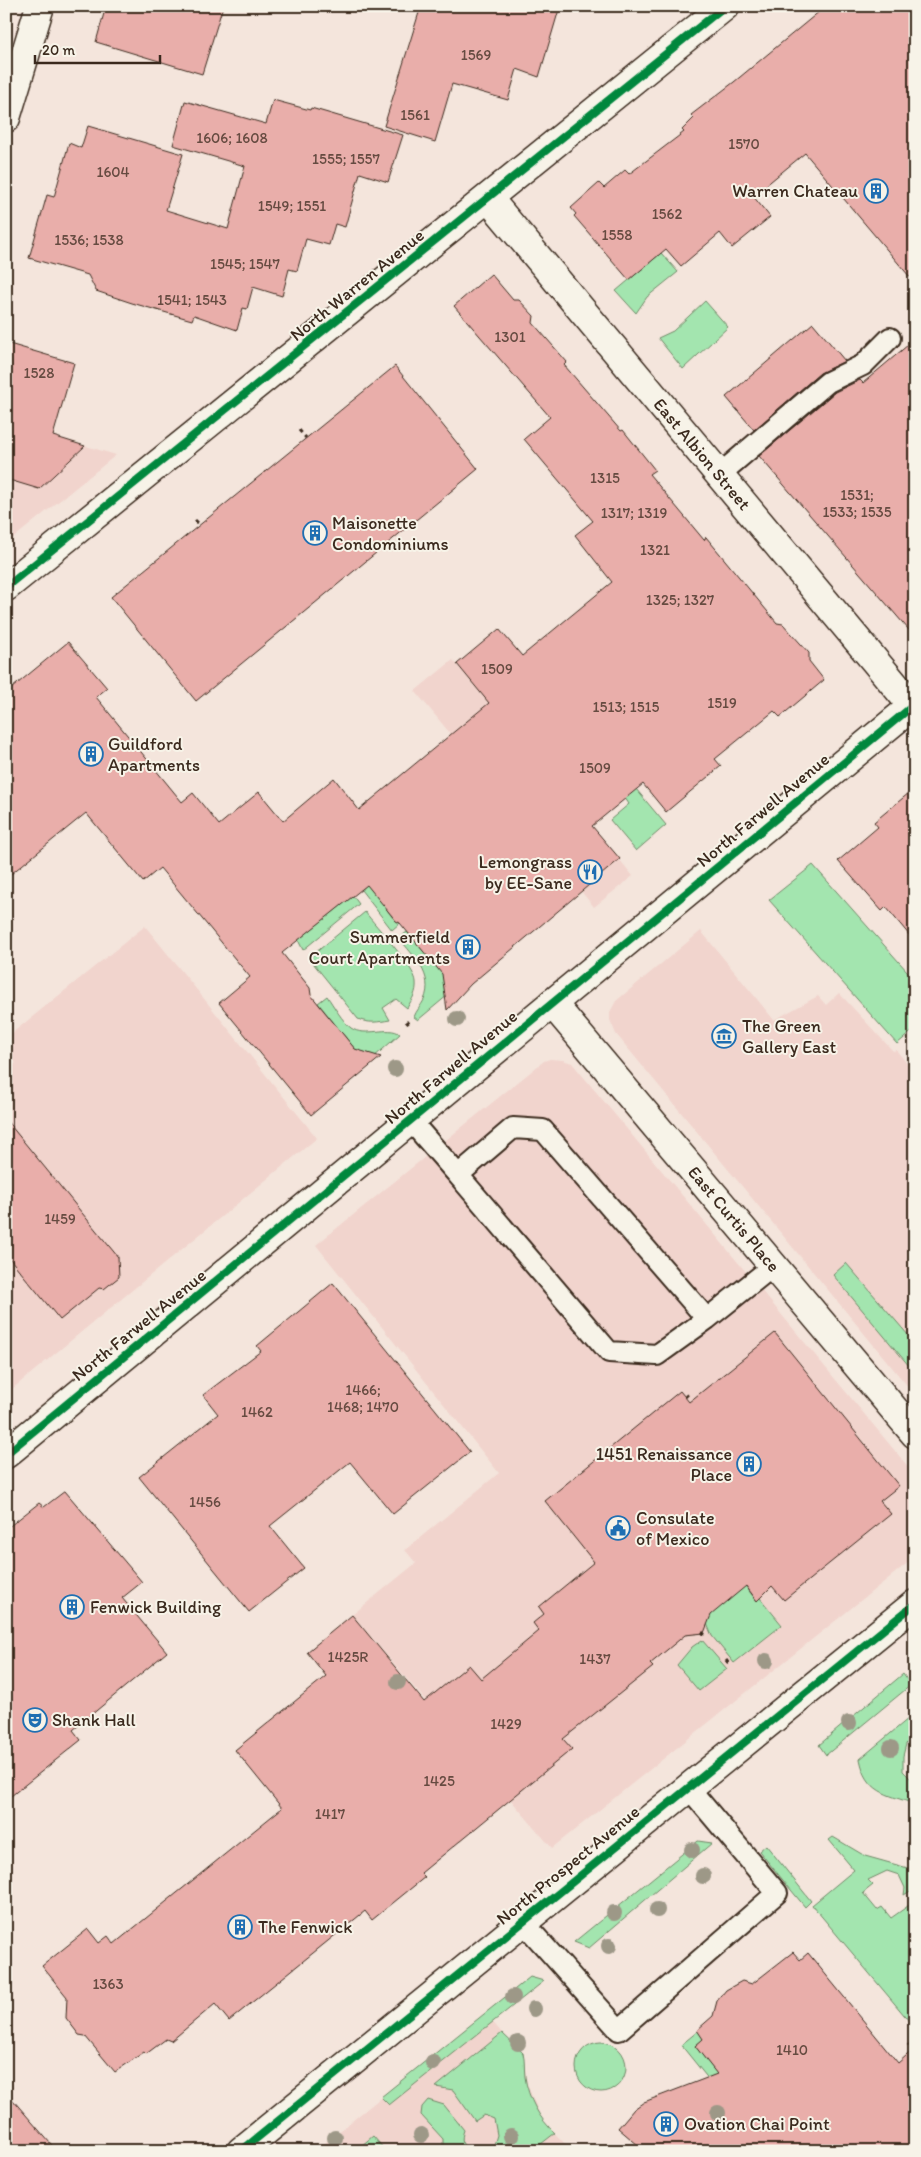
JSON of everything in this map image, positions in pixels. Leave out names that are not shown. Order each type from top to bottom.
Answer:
[{"type":"street","points":[[6,118],[40,6]]},
{"type":"street","name":"North Warren Avenue","points":[[6,587],[489,199],[725,6]]},
{"type":"street","name":"East Albion Street","points":[[489,199],[914,706]]},
{"type":"street","name":"North Farwell Avenue","points":[[6,1454],[914,706]]},
{"type":"street","name":"East Curtis Place","points":[[552,1003],[915,1434]]},
{"type":"street","name":"North Prospect Avenue","points":[[241,2151],[915,1604]]},
{"type":"lane","points":[[719,475],[828,382],[863,365],[890,338]]},
{"type":"lane","points":[[410,1120],[609,1352],[657,1354],[707,1319],[773,1266]]},
{"type":"lane","points":[[458,1174],[513,1128],[543,1130],[707,1319]]},
{"type":"lane","points":[[523,1922],[619,2030],[777,1893],[688,1788]]},
{"type":"path","points":[[300,430],[306,438]]},
{"type":"path","points":[[195,520],[200,525]]},
{"type":"path","points":[[406,1021],[410,1026]]},
{"type":"path","points":[[685,1397],[688,1394]]},
{"type":"path","points":[[702,1632],[706,1637]]},
{"type":"path","points":[[908,2046],[915,2040]]},
{"type":"shaded area","points":[[6,422],[116,455],[6,544]]},
{"type":"shaded area","points":[[453,660],[511,727],[633,876],[594,907],[415,691]]},
{"type":"shaded area","points":[[145,926],[317,1138],[6,1394],[6,1071],[16,1063],[6,1051],[6,1038]]},
{"type":"shaded area","points":[[701,931],[774,1020],[818,996],[826,1005],[839,993],[893,1051],[896,1050],[915,1073],[915,1395],[616,1034],[610,1020],[610,1012],[616,1001]]},
{"type":"shaded area","points":[[550,1059],[572,1063],[915,1475],[915,1557],[552,1848],[352,1615],[416,1563],[405,1550],[499,1473],[316,1245],[544,1061]]},
{"type":"shaded area","points":[[485,2013],[523,2053],[527,2084],[542,2120],[572,2151],[315,2151]]},
{"type":"green space","points":[[661,253],[678,272],[647,297],[636,313],[616,291]]},
{"type":"green space","points":[[705,301],[728,327],[683,369],[658,338],[673,331]]},
{"type":"green space","points":[[636,789],[666,825],[636,851],[610,820],[629,804],[625,798]]},
{"type":"green space","points":[[813,865],[915,980],[915,1029],[897,1044],[769,900]]},
{"type":"green space","points":[[372,881],[388,911],[400,923],[392,930],[361,890]]},
{"type":"green space","points":[[353,896],[359,904],[303,950],[298,940]]},
{"type":"green space","points":[[365,912],[409,967],[416,982],[415,993],[407,1008],[396,999],[383,1008],[390,1020],[370,1022],[358,1019],[309,958]]},
{"type":"green space","points":[[407,932],[444,975],[448,995],[418,1020],[414,1017],[424,1000],[427,982],[421,966],[399,938]]},
{"type":"green space","points":[[327,996],[341,1018],[351,1028],[363,1032],[390,1031],[400,1034],[373,1058],[355,1049],[318,1003]]},
{"type":"green space","points":[[846,1263],[915,1343],[915,1373],[833,1275]]},
{"type":"green space","points":[[743,1583],[756,1600],[760,1598],[782,1625],[734,1663],[712,1636],[705,1619]]},
{"type":"green space","points":[[702,1640],[727,1669],[699,1691],[677,1665],[692,1647]]},
{"type":"green space","points":[[903,1674],[911,1685],[826,1755],[819,1745]]},
{"type":"green space","points":[[915,1713],[915,1734],[906,1744],[903,1756],[903,1771],[915,1783],[915,1804],[887,1794],[873,1786],[867,1779],[860,1759]]},
{"type":"green space","points":[[833,1837],[865,1856],[915,1870],[915,1888],[904,1895],[905,1888],[899,1875],[887,1871],[868,1880],[873,1885],[863,1893],[877,1910],[882,1907],[891,1918],[915,1901],[915,2028],[812,1905],[854,1870],[829,1840]]},
{"type":"green space","points":[[698,1841],[712,1843],[589,1948],[574,1942]]},
{"type":"green space","points":[[766,1845],[811,1901],[805,1907],[759,1851]]},
{"type":"green space","points":[[530,1977],[544,1981],[389,2105],[381,2097]]},
{"type":"green space","points":[[698,2031],[704,2039],[695,2046],[768,2136],[760,2143],[681,2045]]},
{"type":"green space","points":[[502,2033],[523,2053],[525,2077],[532,2101],[544,2122],[555,2133],[532,2151],[492,2151],[497,2135],[494,2119],[484,2115],[475,2121],[453,2090],[436,2087]]},
{"type":"green space","points":[[601,2042],[619,2049],[626,2067],[619,2085],[601,2092],[583,2085],[576,2067],[583,2049]]},
{"type":"green space","points":[[428,2100],[444,2105],[464,2130],[462,2142],[470,2151],[446,2151],[443,2147],[443,2139],[421,2115],[422,2107]]},
{"type":"green space","points":[[373,2136],[386,2151],[355,2151]]},
{"type":"building","points":[[106,6],[223,6],[202,74],[96,42]]},
{"type":"building","points":[[421,6],[560,6],[539,77],[517,69],[508,100],[452,84],[435,142],[384,126]]},
{"type":"building","points":[[826,6],[915,6],[915,283],[805,153],[753,196],[770,217],[732,248],[720,233],[681,266],[666,249],[629,280],[574,216],[576,214],[571,208],[599,183],[604,188],[625,170],[629,174],[684,132],[682,130],[694,118],[691,115]]},
{"type":"building","points":[[273,100],[310,110],[311,108],[403,135],[388,182],[360,173],[345,227],[335,224],[329,245],[306,239],[297,271],[289,269],[282,296],[253,287],[247,309],[243,308],[237,330],[194,315],[192,320],[96,291],[88,275],[29,258],[47,195],[54,197],[69,143],[81,148],[88,126],[183,154],[166,210],[228,229],[245,166],[173,145],[185,101],[266,124]]},
{"type":"building","points":[[491,274],[513,300],[519,300],[534,316],[533,323],[567,362],[564,365],[621,431],[623,430],[655,470],[649,474],[704,540],[706,537],[777,623],[783,624],[809,653],[809,661],[824,680],[780,717],[774,711],[715,759],[721,766],[666,812],[643,784],[592,826],[620,859],[471,984],[447,1010],[442,974],[367,885],[282,953],[310,988],[311,995],[355,1049],[381,1057],[311,1115],[219,1003],[250,977],[160,868],[143,882],[86,813],[6,878],[6,693],[68,642],[107,688],[96,697],[182,802],[193,793],[219,825],[259,792],[283,821],[334,778],[359,810],[489,703],[457,664],[499,629],[522,656],[612,582],[575,535],[593,521],[524,439],[550,417],[454,306]]},
{"type":"building","points":[[813,323],[845,361],[820,373],[754,430],[726,397]]},
{"type":"building","points":[[915,339],[915,637],[759,456],[835,392],[860,380],[863,383]]},
{"type":"building","points":[[6,343],[74,363],[53,436],[85,446],[39,489],[6,479]]},
{"type":"building","name":"Maisonette Condominiums","points":[[395,366],[478,469],[196,701],[111,597]]},
{"type":"building","points":[[915,788],[915,942],[886,907],[882,911],[838,861],[878,827],[874,822]]},
{"type":"building","points":[[6,1120],[118,1257],[119,1277],[104,1289],[99,1288],[60,1320],[6,1254]]},
{"type":"building","points":[[333,1283],[470,1452],[393,1514],[350,1462],[270,1526],[304,1568],[249,1612],[139,1477],[218,1414],[203,1395],[261,1351],[257,1346]]},
{"type":"building","points":[[775,1333],[899,1486],[880,1501],[891,1514],[784,1600],[772,1586],[757,1601],[746,1586],[711,1615],[704,1633],[685,1635],[650,1664],[653,1667],[563,1739],[572,1749],[421,1873],[425,1877],[372,1920],[365,1911],[229,2021],[215,2004],[171,2041],[166,2039],[146,2054],[144,2052],[115,2072],[85,2036],[79,2035],[66,2018],[67,1997],[42,1966],[88,1929],[99,1943],[108,1936],[114,1944],[282,1808],[235,1750],[326,1676],[307,1652],[352,1615],[424,1702],[469,1665],[481,1679],[539,1631],[533,1623],[544,1614],[539,1607],[594,1562],[545,1501],[680,1391],[689,1402]]},
{"type":"building","name":"Fenwick Building","points":[[65,1491],[142,1582],[122,1598],[167,1652],[73,1730],[81,1740],[6,1800],[6,1529],[39,1503],[44,1507]]},
{"type":"building","points":[[793,1952],[800,1960],[808,1953],[898,2063],[915,2048],[915,2151],[645,2151],[618,2128],[634,2109],[644,2102],[717,2074],[695,2046],[703,2039],[697,2030],[713,2016],[717,2001],[726,1990],[742,1981],[752,1984]]},
{"type":"building","points":[[6,2092],[57,2151],[6,2151]]},
{"type":"cycle path","points":[[6,587],[725,6]]},
{"type":"cycle path","points":[[6,1454],[915,704]]},
{"type":"cycle path","points":[[241,2151],[915,1604]]},
{"type":"place","name":"Warren Chateau","points":[[876,191]]},
{"type":"place","name":"Maisonette Condominiums","points":[[315,533]]},
{"type":"place","name":"Guildford Apartments","points":[[91,754]]},
{"type":"place","name":"Lemongrass by EE-Sane","points":[[590,872]]},
{"type":"place","name":"Summerfield Court Apartments","points":[[468,947]]},
{"type":"place","name":"The Green Gallery East","points":[[724,1036]]},
{"type":"place","name":"1451 Renaissance Place","points":[[749,1464]]},
{"type":"place","name":"Consulate of Mexico","points":[[618,1528]]},
{"type":"place","name":"Fenwick Building","points":[[72,1607]]},
{"type":"place","name":"Shank Hall","points":[[35,1720]]},
{"type":"place","name":"The Fenwick","points":[[240,1927]]},
{"type":"place","name":"Ovation Chai Point","points":[[666,2124]]}]
